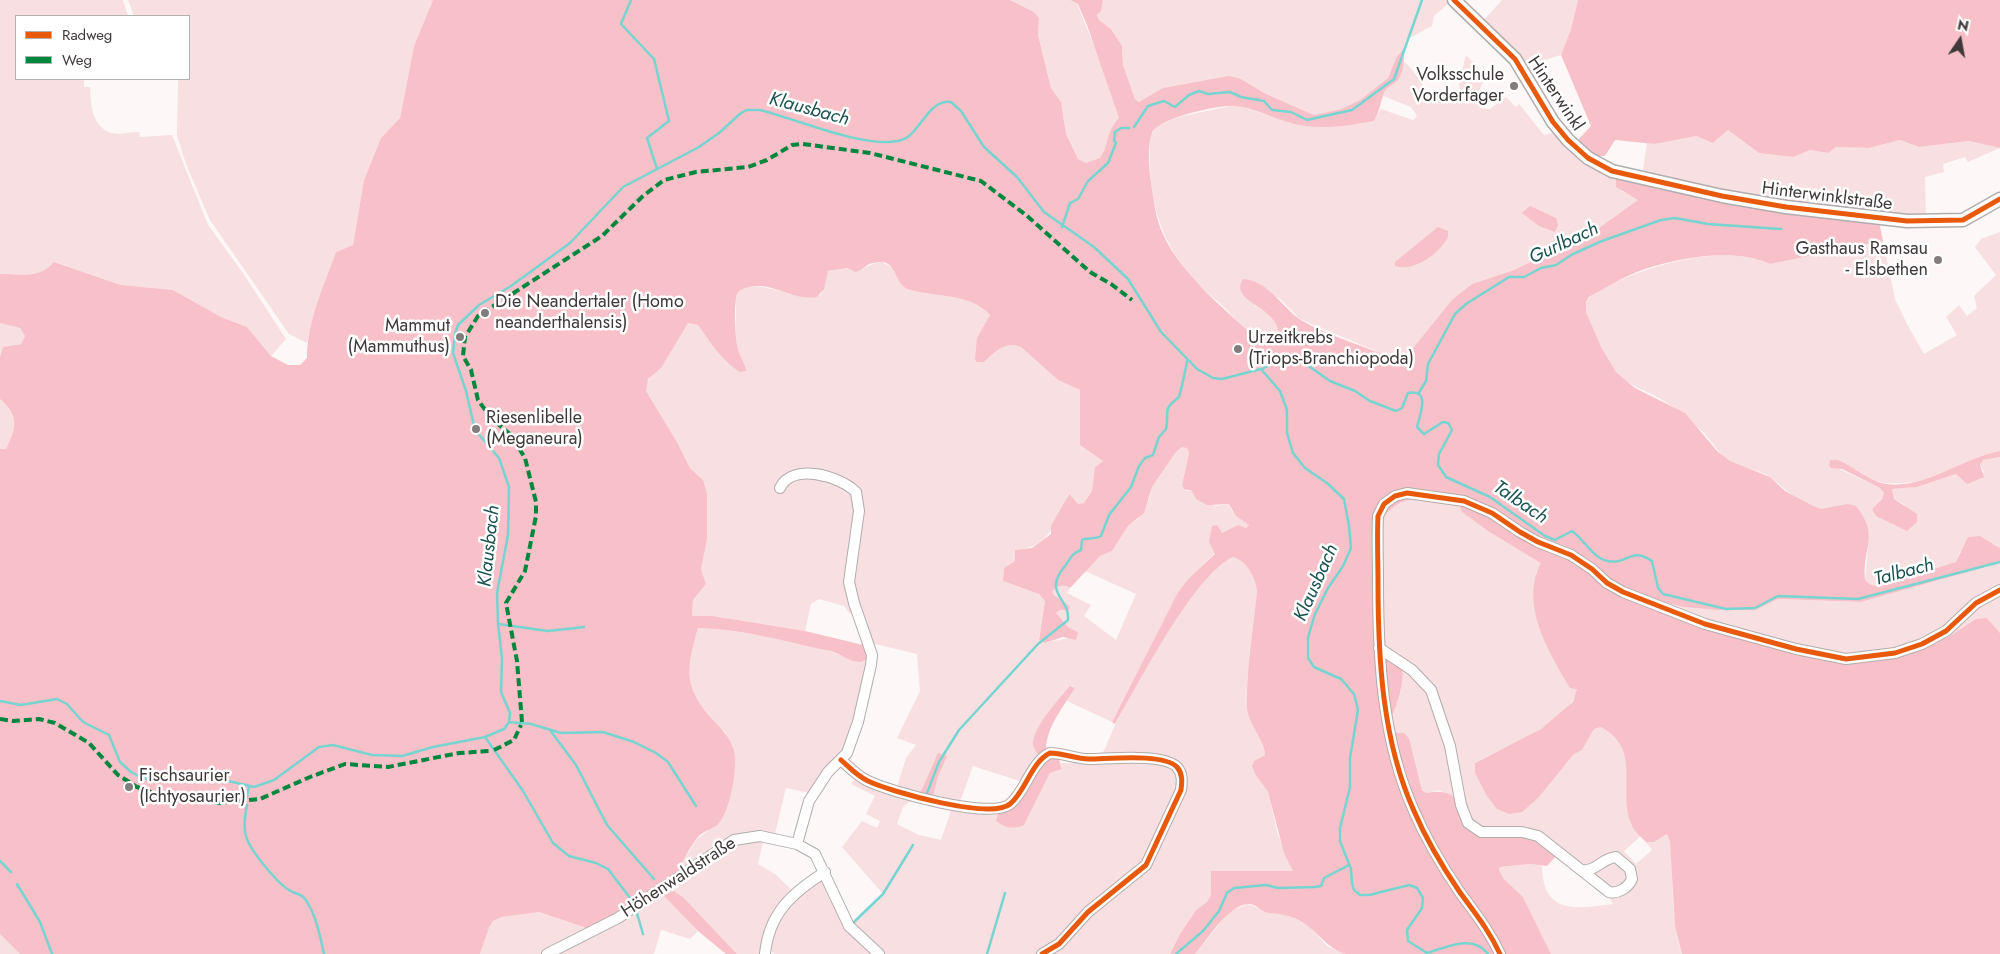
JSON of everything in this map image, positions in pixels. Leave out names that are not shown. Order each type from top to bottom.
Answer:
[{"type":"street","name":"Hinterwinkl","points":[[1454,0],[1515,59],[1553,122],[1575,147],[1605,168],[1647,178]]},
{"type":"street","name":"Hinterwinklstraße","points":[[1647,178],[1722,196],[1786,208],[1907,221],[1963,220],[2000,199]]},
{"type":"street","points":[[780,488],[784,481],[790,478],[816,474],[840,480],[852,488],[858,496],[859,511],[849,582],[854,603],[872,655],[858,722],[847,753],[828,772],[808,804],[797,844]]},
{"type":"street","points":[[1500,954],[1491,935],[1438,858],[1414,812],[1390,734],[1385,710],[1379,648],[1378,516],[1384,504],[1395,496],[1406,492],[1464,501],[1479,506],[1520,532],[1582,561],[1607,583],[1623,592],[1705,624],[1796,649],[1846,659],[1867,658],[1894,653],[1922,644],[1946,631],[1976,603],[2000,590]]},
{"type":"street","points":[[1379,648],[1412,670],[1431,690],[1450,746],[1462,805],[1468,823],[1481,832],[1522,832],[1538,836],[1582,870],[1605,891],[1612,893],[1628,885],[1632,878],[1630,869],[1616,857],[1606,860],[1592,870],[1582,870]]},
{"type":"street","points":[[841,760],[858,775],[881,786],[939,802],[990,810],[1010,804],[1042,760],[1050,753],[1088,759],[1124,758],[1163,761],[1177,767],[1182,778],[1181,790],[1146,865],[1088,912],[1059,944],[1042,954]]},
{"type":"street","name":"Höhenwaldstraße","points":[[547,954],[618,918],[734,840],[760,836],[797,844],[814,854],[825,872],[849,926],[879,954]]},
{"type":"street","points":[[765,954],[770,927],[781,909],[825,872]]},
{"type":"shaded area","points":[[0,0],[123,0],[128,15],[15,15],[15,80],[84,80],[84,87],[90,87],[91,101],[96,120],[105,130],[115,134],[139,132],[140,137],[172,135],[208,225],[243,273],[286,339],[271,356],[247,327],[221,317],[173,290],[121,285],[55,262],[37,273],[23,275],[0,274]]},
{"type":"shaded area","points":[[128,0],[433,0],[414,46],[400,118],[381,138],[364,180],[353,245],[336,252],[314,314],[307,343],[289,334],[210,220],[186,164],[177,135],[178,80],[190,80],[190,15],[134,15]]},
{"type":"shaded area","points":[[433,0],[1010,0],[1034,12],[1039,18],[1038,35],[1051,88],[1061,102],[1066,134],[1078,159],[1086,163],[1100,158],[1109,133],[1119,118],[1087,25],[1078,4],[1070,0],[1103,0],[1101,11],[1097,15],[1099,20],[1111,29],[1122,46],[1123,65],[1135,99],[1139,102],[1163,88],[1229,76],[1241,79],[1266,94],[1314,115],[1341,109],[1360,100],[1388,78],[1397,56],[1403,50],[1403,70],[1397,81],[1385,91],[1374,121],[1331,127],[1314,127],[1288,122],[1254,110],[1229,106],[1177,117],[1156,127],[1152,133],[1150,138],[1149,164],[1154,204],[1158,222],[1167,243],[1189,273],[1229,314],[1256,338],[1273,341],[1279,336],[1277,326],[1272,318],[1242,294],[1240,287],[1243,279],[1251,280],[1266,288],[1298,318],[1317,329],[1390,357],[1406,357],[1452,300],[1472,284],[1514,270],[1592,233],[1638,200],[1616,187],[1616,177],[1879,222],[1883,241],[1770,264],[1739,256],[1722,255],[1686,259],[1652,267],[1625,277],[1589,297],[1586,302],[1586,312],[1601,347],[1616,372],[1635,388],[1685,413],[1717,451],[1730,461],[1770,477],[1785,491],[1821,509],[1847,504],[1856,506],[1863,516],[1869,534],[1865,580],[1871,585],[1879,586],[1956,562],[1968,537],[1980,536],[2000,548],[2000,563],[1861,602],[1778,599],[1755,610],[1716,610],[1683,607],[1663,602],[1662,608],[1843,662],[1909,652],[1950,636],[1976,619],[1987,618],[2000,633],[2000,954],[1682,954],[1675,926],[1670,842],[1667,834],[1654,842],[1646,842],[1632,826],[1628,810],[1625,758],[1614,736],[1601,727],[1594,729],[1582,750],[1573,755],[1538,798],[1522,812],[1509,814],[1497,809],[1487,796],[1475,773],[1475,763],[1541,729],[1573,702],[1577,689],[1570,688],[1539,627],[1533,595],[1535,579],[1541,563],[1491,533],[1462,512],[1460,507],[1462,497],[1428,497],[1408,500],[1399,504],[1381,519],[1376,642],[1398,661],[1403,677],[1400,693],[1390,722],[1395,733],[1404,733],[1409,738],[1422,790],[1426,793],[1437,792],[1451,795],[1460,805],[1471,829],[1533,836],[1558,854],[1547,866],[1530,864],[1500,867],[1499,870],[1504,879],[1523,897],[1551,954],[1345,954],[1329,945],[1309,927],[1295,918],[1268,913],[1250,904],[1242,905],[1227,915],[1195,954],[1170,954],[1180,934],[1196,910],[1207,902],[1211,895],[1211,871],[1293,871],[1284,853],[1268,792],[1255,774],[1252,766],[1254,761],[1265,755],[1265,750],[1250,720],[1247,708],[1249,665],[1257,591],[1252,575],[1242,562],[1233,557],[1217,568],[1201,585],[1168,632],[1115,724],[1112,722],[1178,592],[1189,578],[1215,554],[1209,542],[1212,526],[1217,525],[1222,533],[1238,525],[1246,528],[1249,525],[1236,516],[1229,504],[1207,505],[1196,499],[1192,491],[1184,489],[1182,485],[1189,453],[1187,448],[1182,447],[1176,452],[1152,487],[1144,513],[1128,526],[1112,551],[1100,556],[1070,588],[1060,586],[1052,591],[1054,595],[1070,606],[1069,610],[1060,610],[1056,613],[1068,627],[1078,632],[1076,640],[1063,637],[1045,643],[1039,640],[1045,601],[1039,594],[1003,581],[1004,568],[1015,561],[1015,550],[1032,548],[1051,534],[1051,526],[1069,494],[1078,504],[1084,503],[1092,491],[1095,467],[1103,461],[1080,445],[1080,390],[1058,380],[1021,347],[1015,345],[1005,346],[984,362],[977,362],[975,359],[977,338],[990,315],[982,308],[962,299],[907,289],[902,285],[891,266],[881,262],[866,266],[856,272],[847,268],[828,271],[824,289],[817,297],[798,296],[765,286],[744,288],[736,296],[735,328],[738,349],[746,371],[740,372],[734,368],[717,351],[698,325],[688,323],[661,368],[648,379],[646,391],[677,442],[690,468],[703,480],[707,494],[707,540],[701,569],[706,584],[693,600],[692,616],[713,616],[805,631],[863,645],[872,655],[866,660],[856,662],[830,651],[765,636],[698,628],[691,656],[690,678],[692,688],[697,699],[730,742],[735,757],[734,773],[729,801],[723,817],[717,825],[697,838],[685,857],[674,881],[667,886],[683,897],[737,954],[726,954],[698,931],[659,891],[587,932],[584,927],[539,912],[502,917],[493,921],[480,954],[20,954],[0,934],[0,449],[6,449],[12,435],[14,422],[11,411],[0,399],[0,357],[3,347],[21,344],[25,336],[20,328],[0,323],[0,274],[23,275],[36,273],[43,271],[54,262],[121,285],[173,290],[221,317],[247,327],[271,356],[288,365],[300,365],[307,358],[313,317],[336,252],[353,245],[364,180],[381,138],[400,118],[414,46]]},
{"type":"shaded area","points":[[1010,0],[1070,0],[1077,4],[1103,68],[1119,118],[1100,159],[1086,163],[1078,159],[1066,134],[1061,102],[1051,88],[1038,35],[1039,18],[1034,12]]},
{"type":"shaded area","points":[[1103,0],[1448,0],[1450,2],[1434,16],[1432,26],[1406,40],[1403,50],[1397,56],[1388,78],[1360,100],[1341,109],[1314,115],[1266,94],[1241,79],[1145,99],[1139,102],[1135,99],[1123,65],[1122,46],[1111,29],[1099,20],[1097,15],[1101,11]]},
{"type":"shaded area","points":[[1502,0],[1578,0],[1571,29],[1561,55],[1524,66],[1483,21]]},
{"type":"shaded area","points":[[1578,0],[2000,0],[2000,148],[1969,141],[1919,147],[1900,140],[1869,148],[1836,147],[1828,153],[1810,150],[1793,157],[1759,153],[1728,130],[1713,143],[1696,136],[1655,144],[1615,140],[1605,156],[1589,156],[1576,142],[1591,126],[1561,55],[1571,29]]},
{"type":"shaded area","points":[[1466,55],[1486,76],[1476,98],[1480,108],[1490,109],[1506,97],[1516,107],[1519,104],[1544,135],[1558,132],[1616,177],[1622,192],[1631,194],[1639,200],[1592,233],[1514,270],[1472,284],[1415,348],[1401,357],[1390,357],[1300,319],[1280,299],[1249,280],[1255,306],[1272,317],[1279,330],[1279,336],[1273,341],[1258,338],[1246,330],[1202,288],[1177,258],[1162,228],[1153,197],[1150,148],[1153,130],[1156,126],[1178,117],[1235,105],[1307,126],[1359,124],[1374,121],[1381,109],[1413,120],[1417,116],[1411,107],[1383,96],[1386,89],[1397,81],[1405,62],[1433,97],[1443,102],[1450,102],[1463,100],[1459,85]]},
{"type":"shaded area","points":[[1728,130],[1759,153],[1793,157],[1810,150],[1827,153],[1836,147],[1869,148],[1900,140],[1919,147],[1969,141],[2000,148],[1968,162],[1965,157],[1943,164],[1944,172],[1925,177],[1926,217],[1812,207],[1642,175],[1647,143],[1655,144],[1696,136],[1713,143]]},
{"type":"shaded area","points":[[1530,206],[1556,218],[1558,225],[1555,232],[1539,226],[1522,213]]},
{"type":"shaded area","points":[[1438,227],[1448,231],[1448,237],[1439,250],[1418,264],[1402,267],[1395,266],[1395,262]]},
{"type":"shaded area","points":[[2000,232],[2000,451],[1975,458],[1940,474],[1916,482],[1882,483],[1854,468],[1835,467],[1880,488],[1884,493],[1882,499],[1872,509],[1895,526],[1905,505],[1894,499],[1892,489],[1917,487],[1956,474],[1967,484],[1984,472],[1980,465],[1983,460],[2000,457],[2000,548],[1993,543],[1960,552],[1956,562],[1948,566],[1879,586],[1871,585],[1865,580],[1868,548],[1847,504],[1827,509],[1814,507],[1794,496],[1765,474],[1728,460],[1703,432],[1677,410],[1661,399],[1632,384],[1616,372],[1596,338],[1586,309],[1586,303],[1596,292],[1639,272],[1669,263],[1698,257],[1728,255],[1756,259],[1770,264],[1883,241],[1895,299],[1924,354],[1957,335],[1946,317],[1959,305],[1967,316],[1977,308],[1974,296],[1996,275],[1975,247],[1981,239]]},
{"type":"shaded area","points":[[881,262],[892,267],[907,289],[952,296],[983,308],[990,315],[984,327],[977,362],[984,361],[1005,346],[1015,345],[1021,347],[1058,380],[1080,390],[1080,445],[1103,461],[1095,467],[1092,491],[1084,503],[1078,504],[1068,494],[1060,514],[1044,539],[1027,548],[1015,550],[1015,561],[1004,568],[1003,581],[1039,594],[1045,601],[1039,639],[1045,643],[1069,638],[1078,632],[1068,627],[1056,613],[1060,610],[1069,610],[1070,606],[1054,595],[1052,591],[1062,586],[1070,588],[1067,593],[1091,605],[1084,616],[1116,640],[1136,594],[1085,571],[1100,556],[1112,551],[1128,526],[1138,519],[1148,502],[1152,487],[1176,452],[1182,447],[1187,447],[1189,453],[1182,485],[1186,491],[1192,491],[1215,506],[1229,504],[1233,512],[1249,525],[1245,528],[1238,525],[1225,533],[1220,532],[1211,547],[1215,553],[1189,578],[1178,592],[1112,722],[1067,701],[1075,688],[1072,686],[1055,704],[1040,728],[1042,760],[1026,783],[973,766],[961,799],[953,804],[999,809],[996,821],[1010,827],[1024,825],[1050,773],[1062,769],[1061,763],[1093,764],[1097,760],[1153,656],[1185,606],[1218,568],[1233,557],[1238,559],[1252,575],[1257,591],[1249,664],[1247,708],[1250,720],[1265,750],[1265,755],[1254,761],[1252,766],[1255,774],[1268,792],[1277,832],[1293,871],[1211,871],[1211,895],[1207,902],[1196,910],[1180,934],[1170,954],[774,954],[766,944],[765,954],[737,954],[683,897],[667,886],[674,881],[676,872],[697,839],[720,822],[726,733],[703,707],[692,685],[690,674],[691,661],[698,628],[736,631],[801,643],[857,662],[872,655],[847,753],[814,794],[786,788],[774,838],[764,837],[758,864],[775,874],[796,894],[825,872],[849,926],[883,894],[842,847],[862,821],[877,828],[880,821],[866,814],[875,796],[851,784],[858,775],[896,790],[906,758],[916,745],[897,738],[920,691],[917,654],[871,643],[858,617],[848,612],[844,606],[819,599],[811,604],[805,631],[713,616],[692,616],[693,600],[706,584],[701,569],[707,540],[703,480],[690,468],[677,442],[646,391],[645,385],[688,323],[698,325],[711,343],[741,358],[736,339],[735,300],[737,292],[743,288],[752,286],[762,287],[798,296],[821,295],[828,271],[847,268],[856,270]],"holes":[[[946,756],[932,800],[953,805],[941,840],[919,835],[897,824],[903,807],[909,802],[911,794],[919,796]]]},
{"type":"shaded area","points":[[0,323],[20,328],[25,336],[21,344],[3,347],[0,357]]},
{"type":"shaded area","points":[[0,399],[11,411],[14,422],[12,435],[6,449],[0,449]]},
{"type":"shaded area","points":[[2000,451],[2000,457],[1983,460],[1980,465],[1984,477],[1967,484],[1956,474],[1917,487],[1892,489],[1894,499],[1917,514],[1917,522],[1907,531],[1876,516],[1872,509],[1882,499],[1884,493],[1880,488],[1842,469],[1831,468],[1829,465],[1830,460],[1838,460],[1878,482],[1893,485],[1940,474],[1971,460]]},
{"type":"shaded area","points":[[1413,497],[1461,503],[1491,533],[1542,563],[1536,573],[1577,688],[1573,700],[1564,712],[1551,722],[1475,763],[1558,773],[1573,755],[1582,750],[1594,729],[1601,727],[1612,734],[1619,743],[1626,763],[1630,823],[1641,836],[1624,851],[1636,864],[1652,850],[1646,842],[1654,842],[1667,834],[1670,842],[1676,927],[1682,954],[1551,954],[1523,897],[1504,879],[1499,870],[1500,867],[1530,864],[1542,866],[1544,882],[1548,893],[1555,901],[1574,907],[1586,907],[1613,904],[1608,896],[1621,893],[1635,872],[1629,861],[1622,856],[1582,867],[1563,851],[1478,828],[1468,817],[1459,764],[1437,695],[1381,646],[1381,519],[1391,508]]},
{"type":"shaded area","points":[[2000,563],[2000,588],[1948,626],[1925,638],[1895,649],[1860,656],[1834,654],[1730,628],[1663,602],[1683,607],[1716,610],[1754,610],[1778,599],[1861,602]]},
{"type":"shaded area","points":[[2000,594],[2000,633],[1987,618],[1950,636],[1976,607]]},
{"type":"shaded area","points":[[1400,665],[1430,692],[1447,743],[1457,799],[1439,790],[1426,793],[1422,789],[1409,738],[1404,733],[1395,733],[1390,723],[1399,695]]},
{"type":"shaded area","points":[[1070,686],[1075,688],[1051,728],[1046,746],[1047,755],[1057,753],[1062,769],[1050,773],[1024,825],[1009,828],[996,821],[999,809],[1005,807],[1042,760],[1033,744],[1035,735],[1048,712]]},
{"type":"shaded area","points":[[938,753],[947,756],[938,777],[932,800],[919,796]]},
{"type":"shaded area","points":[[1612,860],[1629,872],[1626,883],[1612,890],[1589,874]]},
{"type":"shaded area","points":[[659,891],[698,931],[690,939],[661,930],[654,954],[480,954],[493,921],[502,917],[539,912],[585,927],[587,932]]},
{"type":"shaded area","points":[[1248,904],[1271,913],[1284,913],[1308,925],[1327,946],[1345,954],[1195,954],[1230,911]]},
{"type":"shaded area","points":[[0,934],[20,954],[0,954]]},
{"type":"waterway","points":[[631,0],[621,24],[654,59],[669,121],[647,138],[657,169]]},
{"type":"waterway","points":[[1134,127],[1148,106],[1164,101],[1175,107],[1189,95],[1199,91],[1208,94],[1230,92],[1241,97],[1264,101],[1272,110],[1291,112],[1307,120],[1352,110],[1394,79],[1422,0]]},
{"type":"waterway","name":"Klausbach","points":[[0,701],[21,705],[57,699],[67,704],[83,722],[109,735],[120,762],[131,772],[142,778],[161,781],[207,776],[254,787],[274,780],[319,747],[333,745],[372,755],[402,756],[433,747],[485,737],[504,729],[509,722],[510,713],[501,692],[502,658],[497,593],[508,535],[509,487],[499,458],[475,430],[466,391],[453,353],[458,325],[479,305],[511,286],[570,243],[623,187],[699,147],[747,110],[760,110],[775,114],[848,137],[883,142],[898,141],[906,138],[935,106],[951,102],[961,111],[984,147],[1017,177],[1044,212],[1094,247],[1128,279],[1161,332],[1197,369],[1213,378],[1222,379],[1261,369],[1280,391],[1287,410],[1287,433],[1293,453],[1305,468],[1327,483],[1344,499],[1349,526],[1351,548],[1343,566],[1328,588],[1315,614],[1308,637],[1308,658],[1314,667],[1341,679],[1354,694],[1358,710],[1350,758],[1350,787],[1340,828],[1340,841],[1351,869],[1354,890],[1360,895],[1369,895],[1409,885],[1417,888],[1423,898],[1422,908],[1407,930],[1408,941],[1427,953],[1467,943],[1475,944],[1488,954]]},
{"type":"waterway","points":[[1062,227],[1070,203],[1078,199],[1088,181],[1108,163],[1116,143],[1114,140],[1115,132],[1121,128],[1129,128]]},
{"type":"waterway","name":"Gurlbach","points":[[1418,394],[1426,381],[1428,364],[1455,314],[1466,304],[1509,277],[1524,277],[1541,268],[1556,265],[1573,254],[1602,241],[1661,220],[1675,218],[1708,224],[1781,229]]},
{"type":"waterway","name":"Talbach","points":[[1262,369],[1285,356],[1293,355],[1330,381],[1355,391],[1370,401],[1396,411],[1402,408],[1408,393],[1420,395],[1422,398],[1422,410],[1417,427],[1424,434],[1443,422],[1448,423],[1452,430],[1439,454],[1438,465],[1446,477],[1490,497],[1545,536],[1555,540],[1572,531],[1593,553],[1608,561],[1620,561],[1634,555],[1645,557],[1652,561],[1658,588],[1663,594],[1726,609],[1755,608],[1778,596],[1858,599],[2000,562]]},
{"type":"waterway","points":[[927,793],[939,762],[959,730],[1038,644],[1068,620],[1068,612],[1056,589],[1059,575],[1072,556],[1081,550],[1082,540],[1101,536],[1109,515],[1131,487],[1139,466],[1145,458],[1153,455],[1159,437],[1166,429],[1168,408],[1179,397],[1187,361]]},
{"type":"waterway","points":[[498,624],[548,631],[584,627]]},
{"type":"waterway","points":[[509,722],[531,724],[561,733],[603,732],[634,742],[656,753],[668,762],[696,806]]},
{"type":"waterway","points":[[550,730],[576,765],[607,825],[654,879]]},
{"type":"waterway","points":[[485,737],[523,791],[553,843],[569,856],[596,863],[608,869],[633,902]]},
{"type":"waterway","points":[[247,797],[249,786]]},
{"type":"waterway","points":[[247,805],[244,824],[248,842],[264,865],[278,880],[289,890],[305,899],[315,918],[324,954]]},
{"type":"waterway","points":[[854,922],[883,894],[913,845]]},
{"type":"waterway","points":[[0,861],[11,872]]},
{"type":"waterway","points":[[1176,954],[1203,931],[1219,911],[1227,893],[1234,888],[1266,885],[1278,888],[1321,886],[1324,878],[1349,865]]},
{"type":"waterway","points":[[17,884],[40,922],[52,954]]},
{"type":"waterway","points":[[987,954],[1005,893]]},
{"type":"waterway","points":[[636,910],[643,934]]},
{"type":"marked path","points":[[522,722],[517,661],[506,603],[525,571],[536,516],[536,502],[525,458],[511,435],[491,418],[478,400],[471,370],[463,356],[465,337],[478,316],[602,236],[643,196],[664,180],[696,172],[748,167],[767,160],[792,145],[803,144],[870,153],[981,181],[1026,215],[1090,272],[1111,284],[1132,300]]},
{"type":"marked path","points":[[0,719],[13,721],[39,719],[55,723],[89,743],[118,775],[137,787],[168,798],[194,796],[218,803],[260,799],[345,764],[388,767],[459,753],[490,751]]},
{"type":"marked path","points":[[494,750],[514,740],[521,725]]},
{"type":"cycle path","points":[[1454,0],[1515,59],[1553,122],[1568,140],[1588,158],[1612,171],[1722,196],[1786,207],[1907,221],[1963,220],[2000,199]]},
{"type":"cycle path","points":[[1500,954],[1486,929],[1453,882],[1429,842],[1403,784],[1395,756],[1384,698],[1379,639],[1378,516],[1384,504],[1395,496],[1407,493],[1464,501],[1492,513],[1538,542],[1571,555],[1592,569],[1607,583],[1623,592],[1705,624],[1796,649],[1846,659],[1895,653],[1922,644],[1946,631],[1976,603],[2000,590]]},
{"type":"cycle path","points":[[841,760],[860,777],[880,786],[940,803],[983,809],[999,808],[1010,804],[1016,798],[1038,763],[1050,753],[1084,759],[1148,758],[1170,763],[1177,767],[1181,775],[1181,790],[1146,865],[1088,912],[1059,944],[1042,954]]},
{"type":"place","name":"Volksschule Vorderfager","points":[[1514,86]]},
{"type":"place","name":"Gasthaus Ramsau - Elsbethen","points":[[1938,260]]},
{"type":"place","name":"Die Neandertaler (Homo neanderthalensis)","points":[[485,313]]},
{"type":"place","name":"Mammut (Mammuthus)","points":[[460,337]]},
{"type":"place","name":"Urzeitkrebs (Triops-Branchiopoda)","points":[[1238,349]]},
{"type":"place","name":"Riesenlibelle (Meganeura)","points":[[476,429]]},
{"type":"place","name":"Fischsaurier (Ichtyosaurier)","points":[[129,787]]}]
